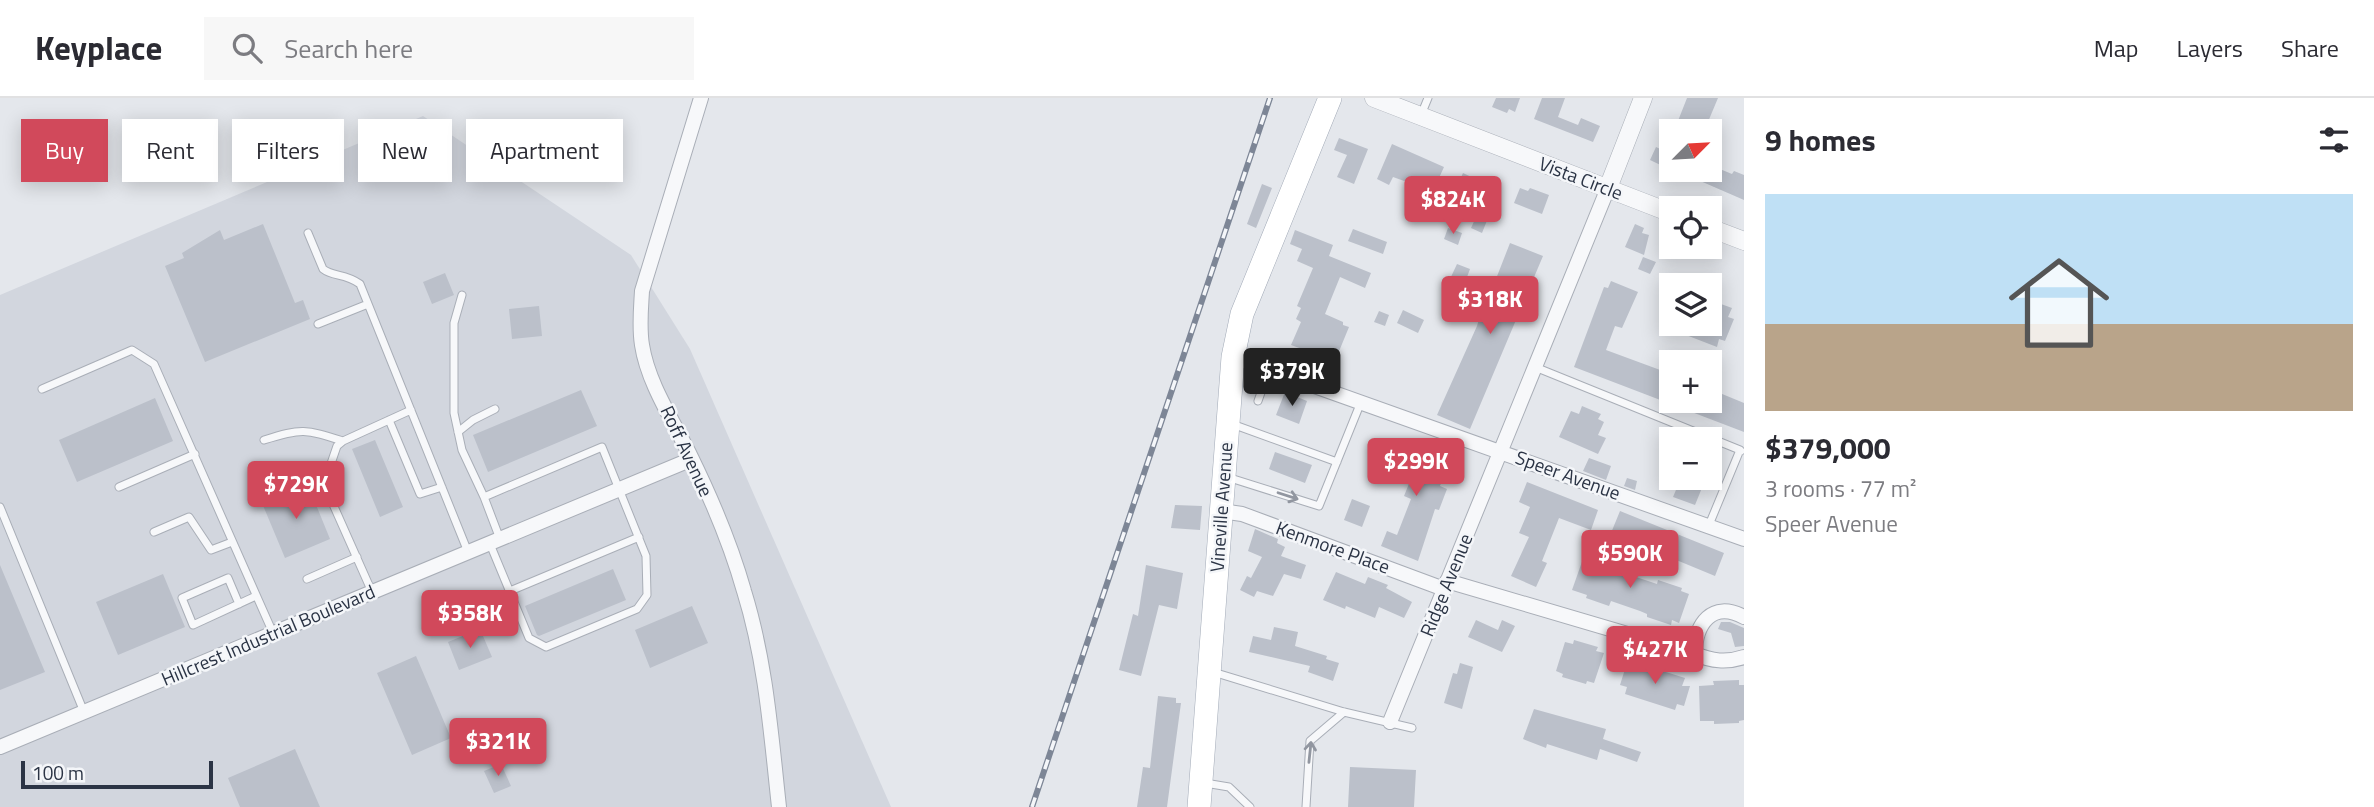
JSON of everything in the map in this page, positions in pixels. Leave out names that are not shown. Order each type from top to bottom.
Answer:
[{"type":"main road","name":"Vineville Avenue","points":[[1199,807],[1233,357],[1242,314],[1330,98]]},
{"type":"street","name":"Roff Avenue","points":[[701,98],[642,291],[640,323],[646,362],[692,458],[744,590],[764,673],[779,807]]},
{"type":"street","name":"Vista Circle","points":[[1374,98],[1659,207]]},
{"type":"street","name":"Ridge Avenue","points":[[1390,722],[1643,98]]},
{"type":"street","points":[[1722,233],[1744,241]]},
{"type":"street","name":"Speer Avenue","points":[[1233,357],[1744,539]]},
{"type":"street","name":"Hillcrest Industrial Boulevard","points":[[0,747],[692,458]]},
{"type":"street","name":"Kenmore Place","points":[[1221,510],[1242,514],[1445,585],[1710,660],[1727,662],[1744,657]]},
{"type":"street","points":[[1695,654],[1695,642],[1707,618],[1715,612],[1724,611],[1744,617]]},
{"type":"lane","points":[[1421,116],[1428,98]]},
{"type":"lane","points":[[308,233],[327,273],[348,275],[360,284],[468,552]]},
{"type":"lane","points":[[462,295],[454,323],[454,413],[462,450],[484,497],[510,591],[529,639],[546,647],[637,609],[647,594],[646,556],[602,447],[484,497]]},
{"type":"lane","points":[[318,324],[368,304]]},
{"type":"lane","points":[[42,389],[132,350],[154,364],[273,634]]},
{"type":"lane","points":[[1535,367],[1742,451],[1709,525]]},
{"type":"lane","points":[[1258,401],[1269,369]]},
{"type":"lane","points":[[1223,475],[1319,506],[1361,402]]},
{"type":"lane","points":[[458,432],[473,420],[495,409]]},
{"type":"lane","points":[[373,592],[324,484],[337,446],[411,410]]},
{"type":"lane","points":[[389,420],[420,494],[442,487]]},
{"type":"lane","points":[[1228,423],[1337,462]]},
{"type":"lane","points":[[264,440],[296,430],[314,432],[343,441]]},
{"type":"lane","points":[[119,487],[195,454]]},
{"type":"lane","points":[[0,507],[84,712]]},
{"type":"lane","points":[[155,532],[189,517],[211,550],[232,542]]},
{"type":"lane","points":[[510,591],[639,537]]},
{"type":"lane","points":[[307,579],[357,557]]},
{"type":"lane","points":[[239,604],[228,578],[182,598],[193,625],[239,604],[256,596]]},
{"type":"lane","points":[[1209,671],[1344,712],[1412,729]]},
{"type":"lane","points":[[1306,807],[1310,741],[1344,712]]},
{"type":"lane","points":[[1201,783],[1229,787],[1250,807]]},
{"type":"shaded area","points":[[452,135],[466,145],[466,182],[522,182],[631,255],[690,349],[891,807],[0,807],[0,295],[267,182],[344,182],[344,149],[358,144],[358,182],[452,182]]},
{"type":"building","points":[[1496,98],[1520,98],[1515,112],[1509,109],[1507,113],[1492,107]]},
{"type":"building","points":[[1542,98],[1565,98],[1558,117],[1578,125],[1581,118],[1600,126],[1593,142],[1534,119]]},
{"type":"building","points":[[1687,98],[1718,98],[1709,119],[1679,119]]},
{"type":"building","points":[[1339,138],[1368,149],[1354,184],[1337,177],[1347,155],[1334,150]]},
{"type":"building","points":[[1392,144],[1444,167],[1433,191],[1427,190],[1426,193],[1417,189],[1418,186],[1393,177],[1389,185],[1377,179]]},
{"type":"building","points":[[1656,147],[1659,148],[1659,164],[1650,160]]},
{"type":"building","points":[[1722,170],[1744,175],[1744,200],[1703,182],[1722,182]]},
{"type":"building","points":[[1463,173],[1484,183],[1474,203],[1454,193]]},
{"type":"building","points":[[1262,184],[1272,188],[1256,228],[1247,224]]},
{"type":"building","points":[[1520,188],[1528,191],[1530,188],[1549,195],[1542,214],[1514,203]]},
{"type":"building","points":[[1477,215],[1488,218],[1482,233],[1471,228]]},
{"type":"building","points":[[263,224],[295,303],[303,300],[310,319],[205,362],[165,266],[184,258],[182,253],[220,230],[224,240]]},
{"type":"building","points":[[1635,224],[1644,228],[1642,233],[1649,235],[1644,255],[1625,247]]},
{"type":"building","points":[[1448,228],[1462,233],[1458,245],[1444,239]]},
{"type":"building","points":[[1353,229],[1387,242],[1383,254],[1348,241]]},
{"type":"building","points":[[1295,230],[1333,245],[1329,256],[1371,273],[1365,288],[1340,277],[1325,314],[1349,327],[1335,361],[1291,345],[1301,322],[1296,319],[1301,308],[1297,306],[1313,268],[1297,261],[1302,249],[1290,244]]},
{"type":"building","points":[[1510,243],[1543,256],[1470,429],[1437,415]]},
{"type":"building","points":[[1643,257],[1656,262],[1650,274],[1638,269]]},
{"type":"building","points":[[1457,264],[1470,269],[1464,285],[1450,279]]},
{"type":"building","points":[[445,273],[454,295],[432,304],[423,282]]},
{"type":"building","points":[[1611,281],[1638,292],[1622,328],[1615,326],[1606,350],[1659,370],[1659,400],[1574,367],[1604,287],[1608,288]]},
{"type":"building","points":[[1722,304],[1732,308],[1728,317],[1734,319],[1725,341],[1719,339],[1717,347],[1689,336],[1722,336]]},
{"type":"building","points":[[539,306],[542,336],[512,339],[509,309]]},
{"type":"building","points":[[1403,310],[1424,320],[1418,333],[1397,323]]},
{"type":"building","points":[[1379,311],[1389,315],[1385,326],[1374,322]]},
{"type":"building","points":[[581,390],[597,426],[488,472],[473,435]]},
{"type":"building","points":[[1285,392],[1307,401],[1299,424],[1276,415]]},
{"type":"building","points":[[1722,394],[1744,403],[1744,432],[1694,413],[1722,413]]},
{"type":"building","points":[[155,398],[173,441],[77,482],[59,440]]},
{"type":"building","points":[[1582,406],[1601,414],[1598,419],[1604,422],[1598,435],[1606,438],[1598,454],[1559,437],[1571,411],[1579,414]]},
{"type":"building","points":[[1387,439],[1449,461],[1440,486],[1447,489],[1439,510],[1435,509],[1418,561],[1381,546],[1387,531],[1397,535],[1411,499],[1404,496],[1415,469],[1381,456]]},
{"type":"building","points":[[375,440],[403,507],[380,517],[352,449]]},
{"type":"building","points":[[1275,452],[1312,465],[1305,483],[1269,469]]},
{"type":"building","points":[[1589,458],[1611,466],[1606,480],[1583,471]]},
{"type":"building","points":[[1627,478],[1637,481],[1635,490],[1624,486]]},
{"type":"building","points":[[1527,482],[1598,510],[1591,530],[1559,518],[1542,561],[1547,563],[1536,587],[1511,576],[1529,537],[1519,533],[1530,507],[1519,502]]},
{"type":"building","points":[[308,485],[330,539],[285,558],[262,503]]},
{"type":"building","points":[[1676,490],[1701,490],[1695,505],[1673,497]]},
{"type":"building","points":[[1352,499],[1370,506],[1362,527],[1344,520]]},
{"type":"building","points":[[1175,505],[1202,506],[1200,530],[1171,528]]},
{"type":"building","points":[[1620,511],[1724,553],[1715,576],[1611,533]]},
{"type":"building","points":[[1255,529],[1278,539],[1277,543],[1285,547],[1281,556],[1306,565],[1301,579],[1284,574],[1273,596],[1257,591],[1254,597],[1240,590],[1247,576],[1251,578],[1262,557],[1248,551]]},
{"type":"building","points":[[1584,556],[1597,561],[1598,556],[1622,564],[1621,568],[1634,572],[1633,576],[1682,588],[1681,591],[1689,594],[1679,623],[1672,620],[1671,625],[1611,601],[1609,606],[1572,590]]},
{"type":"building","points":[[0,565],[45,672],[0,690]]},
{"type":"building","points":[[1146,565],[1183,573],[1177,609],[1159,605],[1141,676],[1119,670],[1133,614],[1138,616]]},
{"type":"building","points":[[613,569],[626,600],[537,635],[525,606]]},
{"type":"building","points":[[1336,572],[1365,584],[1368,577],[1388,585],[1386,588],[1412,602],[1404,618],[1379,607],[1375,618],[1323,600]]},
{"type":"building","points":[[163,574],[185,627],[118,655],[96,602]]},
{"type":"building","points":[[692,606],[708,643],[650,668],[635,630]]},
{"type":"building","points":[[1476,620],[1498,630],[1502,620],[1515,626],[1502,652],[1468,637]]},
{"type":"building","points":[[1721,622],[1730,622],[1744,628],[1744,646],[1735,647],[1731,633],[1718,629]]},
{"type":"building","points":[[1274,627],[1298,632],[1295,646],[1327,656],[1326,659],[1339,663],[1333,681],[1308,672],[1310,666],[1249,652],[1253,636],[1271,640]]},
{"type":"building","points":[[480,629],[492,657],[459,670],[448,642]]},
{"type":"building","points":[[1574,640],[1598,647],[1596,651],[1604,653],[1594,683],[1587,681],[1586,684],[1562,677],[1563,674],[1556,671],[1565,642],[1573,644]]},
{"type":"building","points":[[416,656],[451,738],[412,755],[377,673]]},
{"type":"building","points":[[1634,662],[1685,678],[1682,686],[1690,686],[1684,706],[1677,704],[1675,710],[1625,694],[1627,687],[1620,685],[1626,666],[1632,668]]},
{"type":"building","points":[[1460,663],[1473,667],[1462,709],[1444,703],[1453,673],[1457,674]]},
{"type":"building","points":[[1739,680],[1739,685],[1744,685],[1744,720],[1739,723],[1714,724],[1714,721],[1700,721],[1699,686],[1714,685],[1713,681]]},
{"type":"building","points":[[1158,696],[1176,698],[1176,703],[1181,703],[1167,807],[1137,807],[1143,767],[1150,768]]},
{"type":"building","points":[[1534,709],[1606,729],[1603,739],[1641,752],[1637,762],[1600,749],[1597,760],[1547,744],[1546,748],[1523,739]]},
{"type":"building","points":[[295,749],[320,807],[240,807],[228,778]]},
{"type":"building","points":[[501,764],[511,786],[494,793],[484,771]]},
{"type":"building","points":[[1350,767],[1416,770],[1414,807],[1348,807]]},
{"type":"railway","points":[[1032,807],[1270,98]]}]
